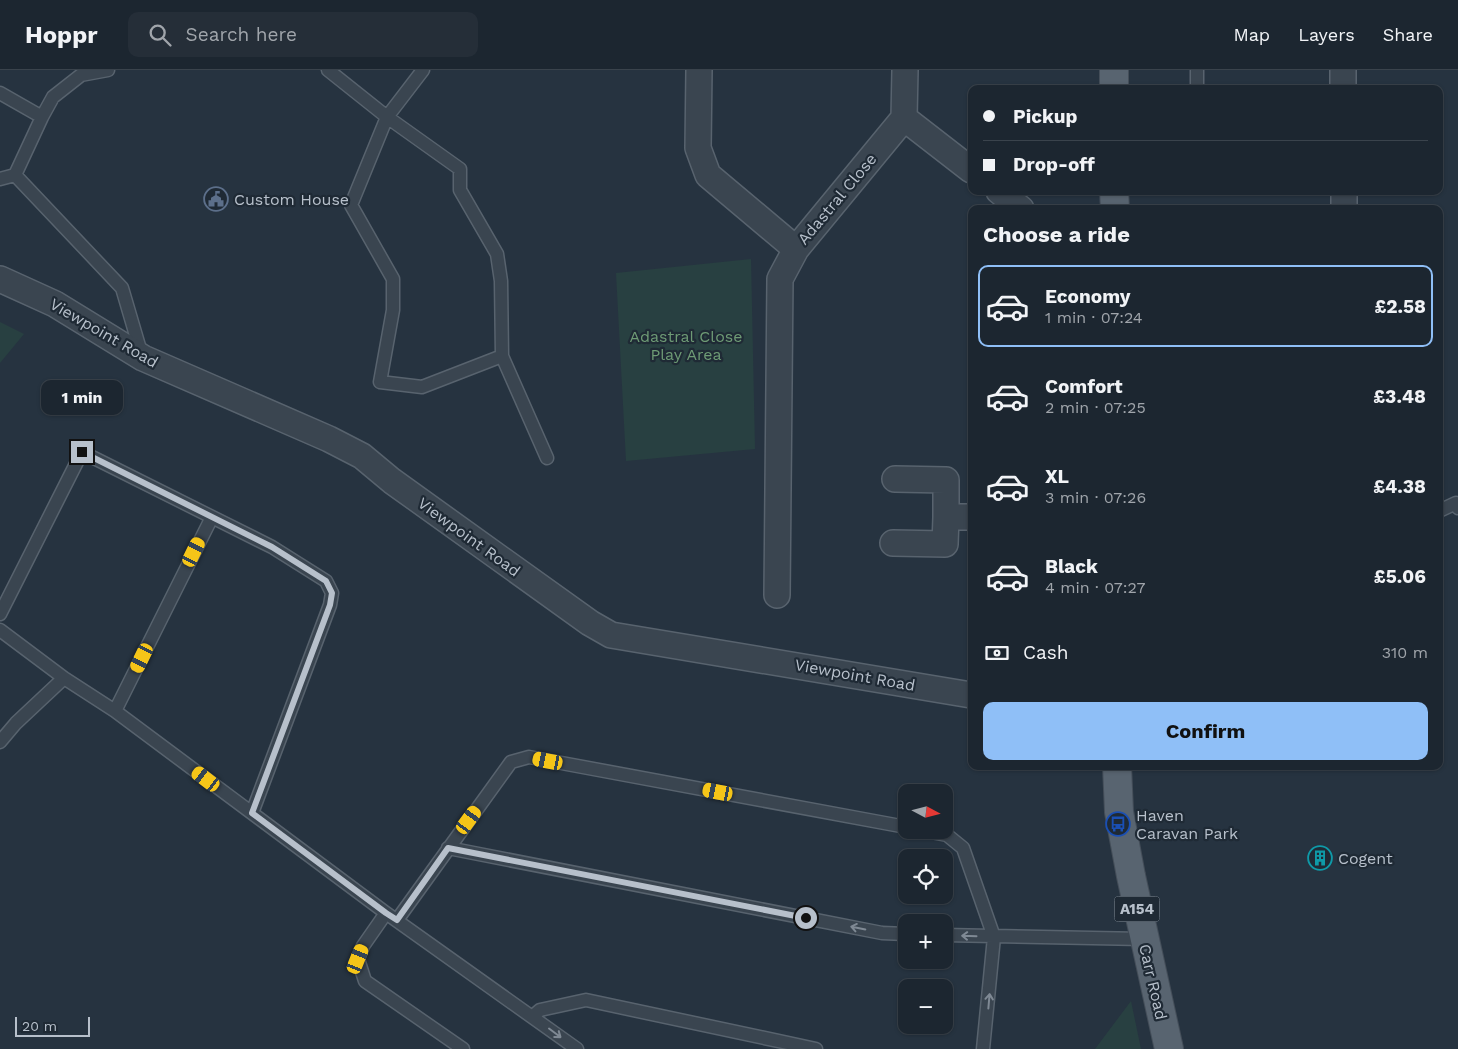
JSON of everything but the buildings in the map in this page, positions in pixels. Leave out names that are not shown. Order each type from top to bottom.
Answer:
[{"type":"main road","points":[[1114,70],[1114,85]]},
{"type":"main road","name":"Carr Road","points":[[1117,770],[1120,812],[1143,939],[1169,1049]]},
{"type":"street","name":"Adastral Close","points":[[699,70],[698,148],[708,175],[796,249],[904,118]]},
{"type":"street","points":[[905,70],[904,118],[968,168]]},
{"type":"street","points":[[1343,85],[1344,70]]},
{"type":"street","points":[[1004,195],[1016,205]]},
{"type":"street","points":[[776,595],[780,279],[796,249]]},
{"type":"street","name":"Viewpoint Road","points":[[0,279],[55,304],[143,358],[329,439],[362,456],[392,481],[590,624],[611,635],[968,694]]},
{"type":"street","points":[[893,543],[946,544],[946,480],[894,479]]},
{"type":"street","points":[[946,517],[968,517]]},
{"type":"lane","points":[[15,175],[53,97],[81,75],[108,70]]},
{"type":"lane","points":[[328,70],[387,117],[460,168],[460,190],[497,254],[501,281],[502,356],[547,458]]},
{"type":"lane","points":[[423,70],[387,117],[351,205],[393,279],[393,310],[380,382],[422,387],[502,356]]},
{"type":"lane","points":[[1197,70],[1197,85]]},
{"type":"lane","points":[[0,93],[42,117]]},
{"type":"lane","points":[[0,178],[15,175]]},
{"type":"lane","points":[[15,175],[122,288],[143,358]]},
{"type":"lane","points":[[0,614],[82,452],[280,552],[326,581],[332,593],[330,605],[252,813]]},
{"type":"lane","points":[[1443,509],[1456,503],[1458,508]]},
{"type":"lane","points":[[115,711],[212,517]]},
{"type":"lane","points":[[0,630],[64,678],[115,711],[392,917],[577,1049]]},
{"type":"lane","points":[[0,742],[16,723],[64,678]]},
{"type":"lane","points":[[463,1049],[365,981],[358,959],[363,946],[392,917],[448,848],[511,762],[529,757],[898,826]]},
{"type":"lane","points":[[952,839],[963,848],[994,937],[983,1049]]},
{"type":"lane","points":[[448,848],[882,933],[898,934]]},
{"type":"lane","points":[[953,935],[1143,939]]},
{"type":"lane","points":[[533,1016],[540,1010],[586,1000],[816,1049]]},
{"type":"green space","name":"Adastral Close Play Area","points":[[751,259],[755,449],[626,461],[616,273]]},
{"type":"green space","points":[[0,322],[24,334],[0,363]]},
{"type":"green space","points":[[1131,1001],[1141,1049],[1095,1049]]},
{"type":"place","name":"Custom House","points":[[216,199]]},
{"type":"place","name":"Haven Caravan Park","points":[[1118,824]]},
{"type":"place","name":"Cogent","points":[[1320,858]]},
{"type":"route","points":[[82,452],[272,547],[326,581],[332,593],[330,605],[252,813],[386,913],[397,920],[448,848],[806,918]]}]
